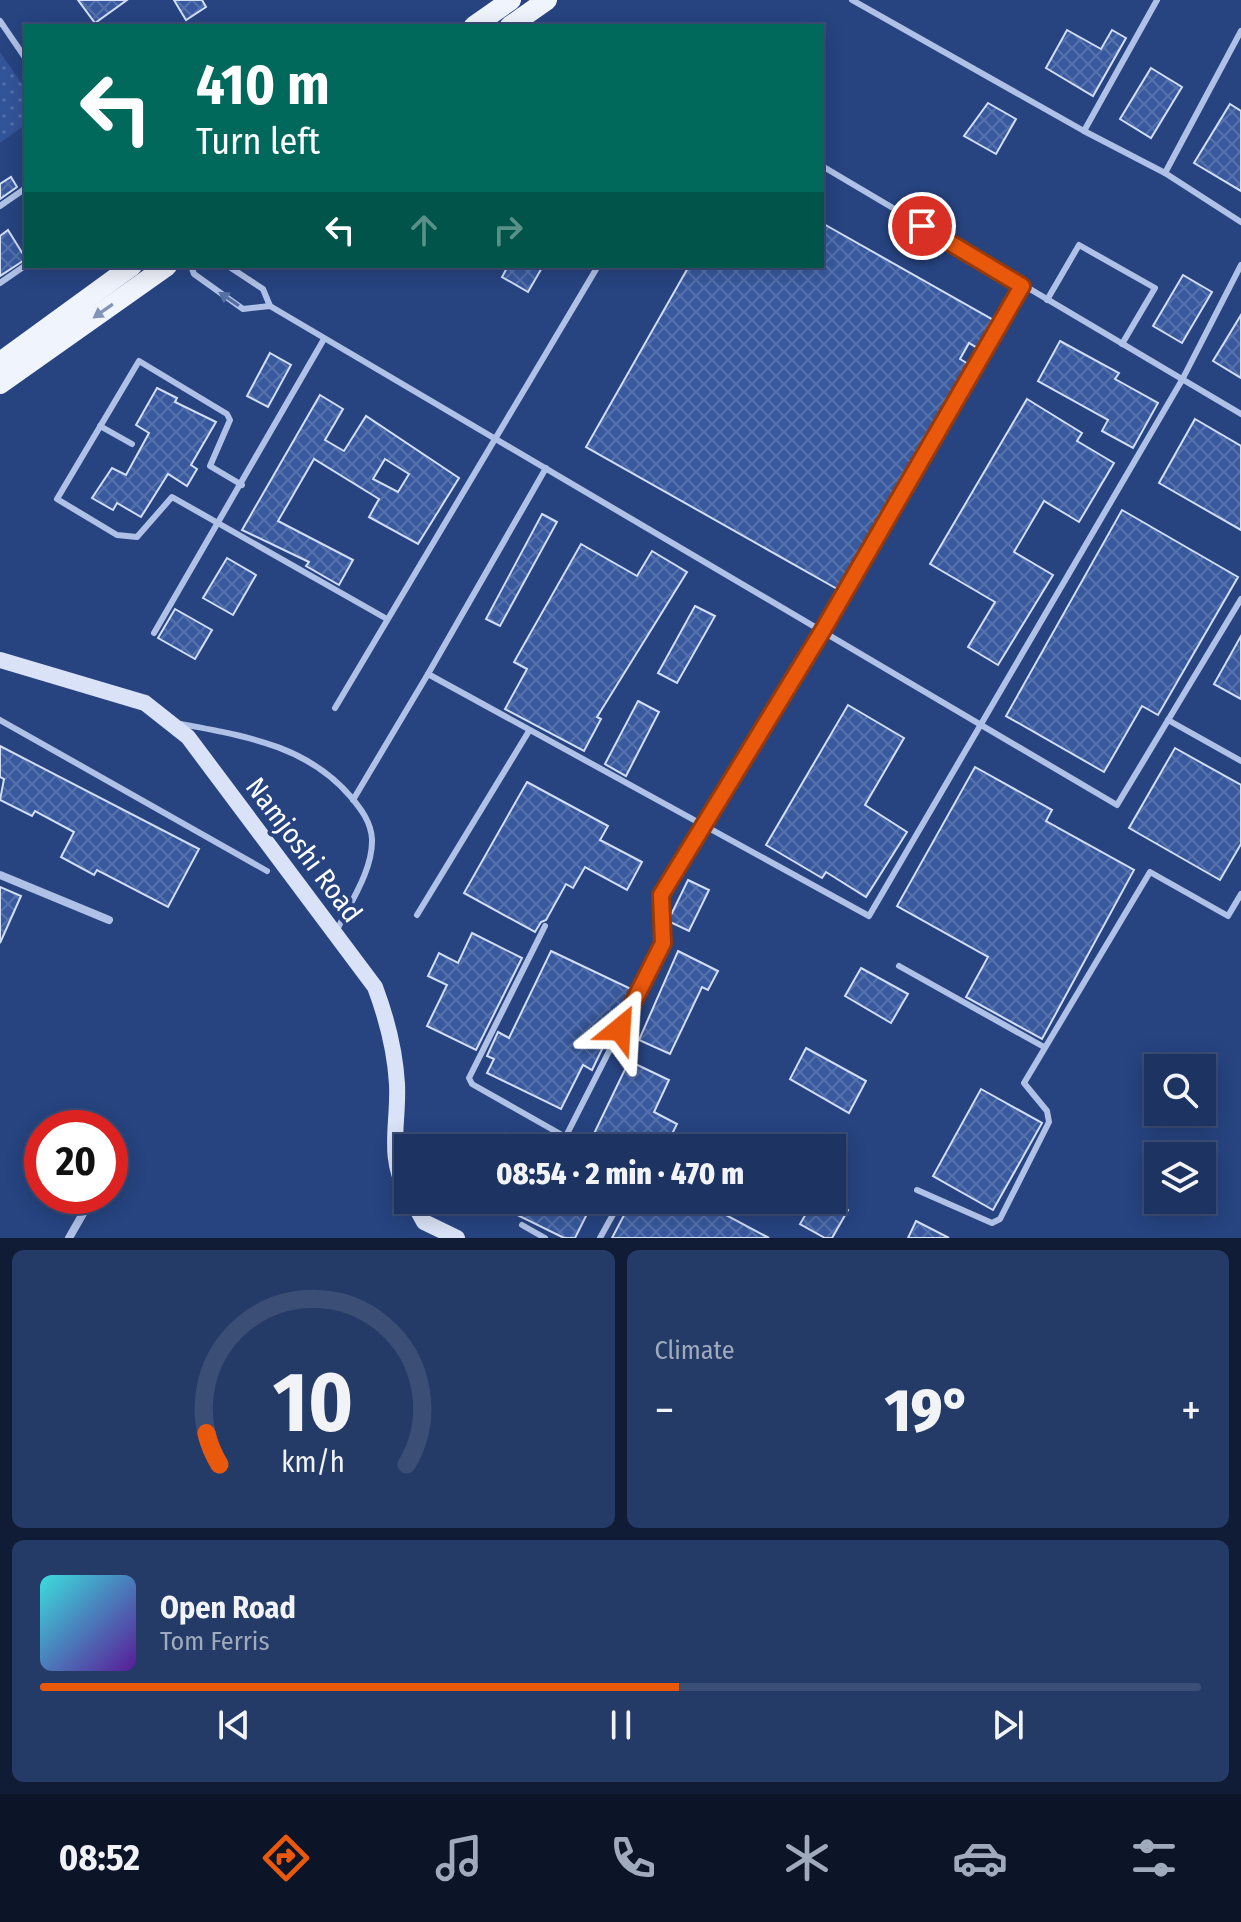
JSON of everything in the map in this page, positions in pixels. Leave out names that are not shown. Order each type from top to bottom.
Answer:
[{"type":"main road","points":[[477,24],[511,0]]},
{"type":"main road","points":[[513,24],[547,0]]},
{"type":"main road","points":[[0,362],[129,268]]},
{"type":"main road","points":[[0,384],[164,268]]},
{"type":"main road","name":"Namjoshi Road","points":[[0,660],[145,703],[188,737],[375,987],[390,1027],[397,1086],[394,1156]]},
{"type":"main road","points":[[420,1214],[424,1222],[457,1238]]},
{"type":"street","points":[[0,875],[109,920]]},
{"type":"street","points":[[69,1238],[83,1214]]},
{"type":"lane","points":[[852,0],[1084,131],[1165,173],[1241,222]]},
{"type":"lane","points":[[1084,131],[1157,0]]},
{"type":"lane","points":[[0,21],[24,56]]},
{"type":"lane","points":[[1165,173],[1241,31]]},
{"type":"lane","points":[[824,167],[1241,414]]},
{"type":"lane","points":[[0,206],[24,189]]},
{"type":"lane","points":[[1047,300],[1079,245],[1155,288],[1122,344]]},
{"type":"lane","points":[[428,674],[700,826],[869,916],[1182,380],[1241,265]]},
{"type":"lane","points":[[0,283],[24,266]]},
{"type":"lane","points":[[192,268],[194,274],[243,309],[270,306]]},
{"type":"lane","points":[[231,268],[263,289],[270,306],[324,339],[981,722],[1117,805],[1241,599]]},
{"type":"lane","points":[[335,708],[597,268]]},
{"type":"lane","points":[[567,1134],[661,949],[664,936],[659,907],[661,895],[700,826],[823,630],[1022,286]]},
{"type":"lane","points":[[154,633],[221,523],[324,339]]},
{"type":"lane","points":[[242,485],[210,466],[230,420],[227,414],[139,361],[57,499],[117,535],[137,537],[147,530],[164,503],[172,497],[387,619]]},
{"type":"lane","points":[[100,426],[132,444]]},
{"type":"lane","points":[[353,800],[546,468]]},
{"type":"lane","points":[[0,720],[267,871]]},
{"type":"lane","points":[[1168,720],[1241,761]]},
{"type":"lane","points":[[169,721],[266,741],[294,752],[341,784],[370,826],[373,842],[368,867],[334,934]]},
{"type":"lane","points":[[417,915],[529,731]]},
{"type":"lane","points":[[917,1190],[992,1223],[1000,1219],[1049,1122],[1047,1111],[1024,1083],[1150,872],[1228,916],[1241,894]]},
{"type":"lane","points":[[545,926],[469,1078],[472,1084],[562,1134]]},
{"type":"lane","points":[[899,966],[1044,1047]]},
{"type":"lane","points":[[600,1238],[613,1214]]},
{"type":"lane","points":[[522,1225],[545,1238]]},
{"type":"shaded area","points":[[0,52],[24,87],[24,125],[0,143]]},
{"type":"building","points":[[78,0],[127,0],[95,23]]},
{"type":"building","points":[[174,0],[202,0],[206,7],[186,20]]},
{"type":"building","points":[[1067,30],[1101,49],[1112,30],[1126,38],[1093,96],[1046,68]]},
{"type":"building","points":[[1151,68],[1182,87],[1151,138],[1120,119]]},
{"type":"building","points":[[988,103],[1016,119],[996,154],[964,136]]},
{"type":"building","points":[[1230,104],[1241,111],[1241,191],[1194,163]]},
{"type":"building","points":[[11,177],[17,187],[0,199],[0,184]]},
{"type":"building","points":[[824,224],[995,321],[979,349],[969,343],[960,359],[970,365],[839,590],[586,447],[688,268],[824,268]]},
{"type":"building","points":[[8,230],[24,260],[0,276],[0,236]]},
{"type":"building","points":[[507,268],[542,268],[528,292],[502,277]]},
{"type":"building","points":[[1183,275],[1212,292],[1182,343],[1153,326]]},
{"type":"building","points":[[1241,315],[1241,378],[1213,361]]},
{"type":"building","points":[[1060,341],[1119,373],[1115,379],[1158,403],[1133,448],[1102,431],[1108,420],[1038,381]]},
{"type":"building","points":[[270,353],[291,365],[268,407],[247,396]]},
{"type":"building","points":[[157,388],[177,398],[175,402],[216,422],[191,465],[197,469],[187,486],[168,474],[141,517],[117,503],[113,510],[92,498],[112,468],[126,475],[149,433],[136,425]]},
{"type":"building","points":[[320,395],[343,409],[325,440],[344,451],[366,416],[459,478],[418,544],[369,517],[379,499],[314,459],[278,521],[353,560],[339,585],[306,566],[309,562],[242,530]],"holes":[[[385,459],[409,474],[398,492],[373,479]]]},
{"type":"building","points":[[1027,399],[1082,433],[1077,441],[1114,463],[1079,522],[1044,501],[1014,552],[1053,575],[998,665],[968,647],[995,602],[930,564]]},
{"type":"building","points":[[1195,419],[1241,446],[1241,530],[1159,483]]},
{"type":"building","points":[[1122,510],[1238,577],[1158,715],[1142,706],[1104,772],[1006,716]]},
{"type":"building","points":[[542,514],[557,522],[500,626],[486,619]]},
{"type":"building","points":[[581,544],[637,576],[652,551],[687,572],[597,717],[601,719],[584,751],[505,709],[527,669],[514,662]]},
{"type":"building","points":[[227,558],[256,575],[233,615],[203,598]]},
{"type":"building","points":[[695,606],[715,616],[677,683],[658,673]]},
{"type":"building","points":[[175,609],[212,630],[195,659],[158,638]]},
{"type":"building","points":[[1241,636],[1241,699],[1214,684]]},
{"type":"building","points":[[638,701],[659,712],[626,776],[605,764]]},
{"type":"building","points":[[848,705],[904,738],[865,805],[907,832],[866,897],[826,872],[822,878],[766,845]]},
{"type":"building","points":[[0,746],[199,849],[168,907],[97,870],[94,875],[61,857],[74,832],[35,811],[32,816],[0,800],[4,779],[0,777]]},
{"type":"building","points":[[1175,748],[1241,785],[1241,844],[1220,880],[1129,828]]},
{"type":"building","points":[[975,767],[1052,810],[1046,821],[1134,870],[1042,1039],[966,997],[988,957],[897,906]]},
{"type":"building","points":[[527,782],[608,826],[600,840],[642,862],[627,890],[585,867],[573,888],[566,884],[546,920],[535,932],[464,893]]},
{"type":"building","points":[[688,880],[709,890],[689,931],[668,921]]},
{"type":"building","points":[[0,887],[21,896],[0,943]]},
{"type":"building","points":[[472,933],[522,958],[476,1050],[427,1026],[447,985],[428,976],[439,953],[458,963]]},
{"type":"building","points":[[551,951],[631,989],[592,1070],[583,1065],[561,1109],[487,1073],[494,1059],[487,1056],[498,1032],[509,1038]]},
{"type":"building","points":[[678,951],[718,971],[708,990],[702,987],[670,1054],[639,1040]]},
{"type":"building","points":[[861,968],[908,994],[891,1023],[845,996]]},
{"type":"building","points":[[806,1048],[866,1081],[849,1113],[790,1079]]},
{"type":"building","points":[[629,1061],[669,1080],[654,1112],[677,1124],[672,1134],[594,1134]]},
{"type":"building","points":[[981,1089],[1042,1123],[993,1210],[933,1176]]},
{"type":"building","points":[[515,1214],[587,1214],[575,1238],[564,1238]]},
{"type":"building","points":[[625,1214],[724,1214],[769,1238],[612,1238]]},
{"type":"building","points":[[806,1214],[846,1214],[832,1238],[825,1238],[800,1224]]},
{"type":"building","points":[[916,1221],[949,1238],[908,1238]]},
{"type":"route","points":[[620,1029],[663,943],[664,930],[659,907],[661,895],[700,826],[823,630],[1022,286],[922,226]]}]
